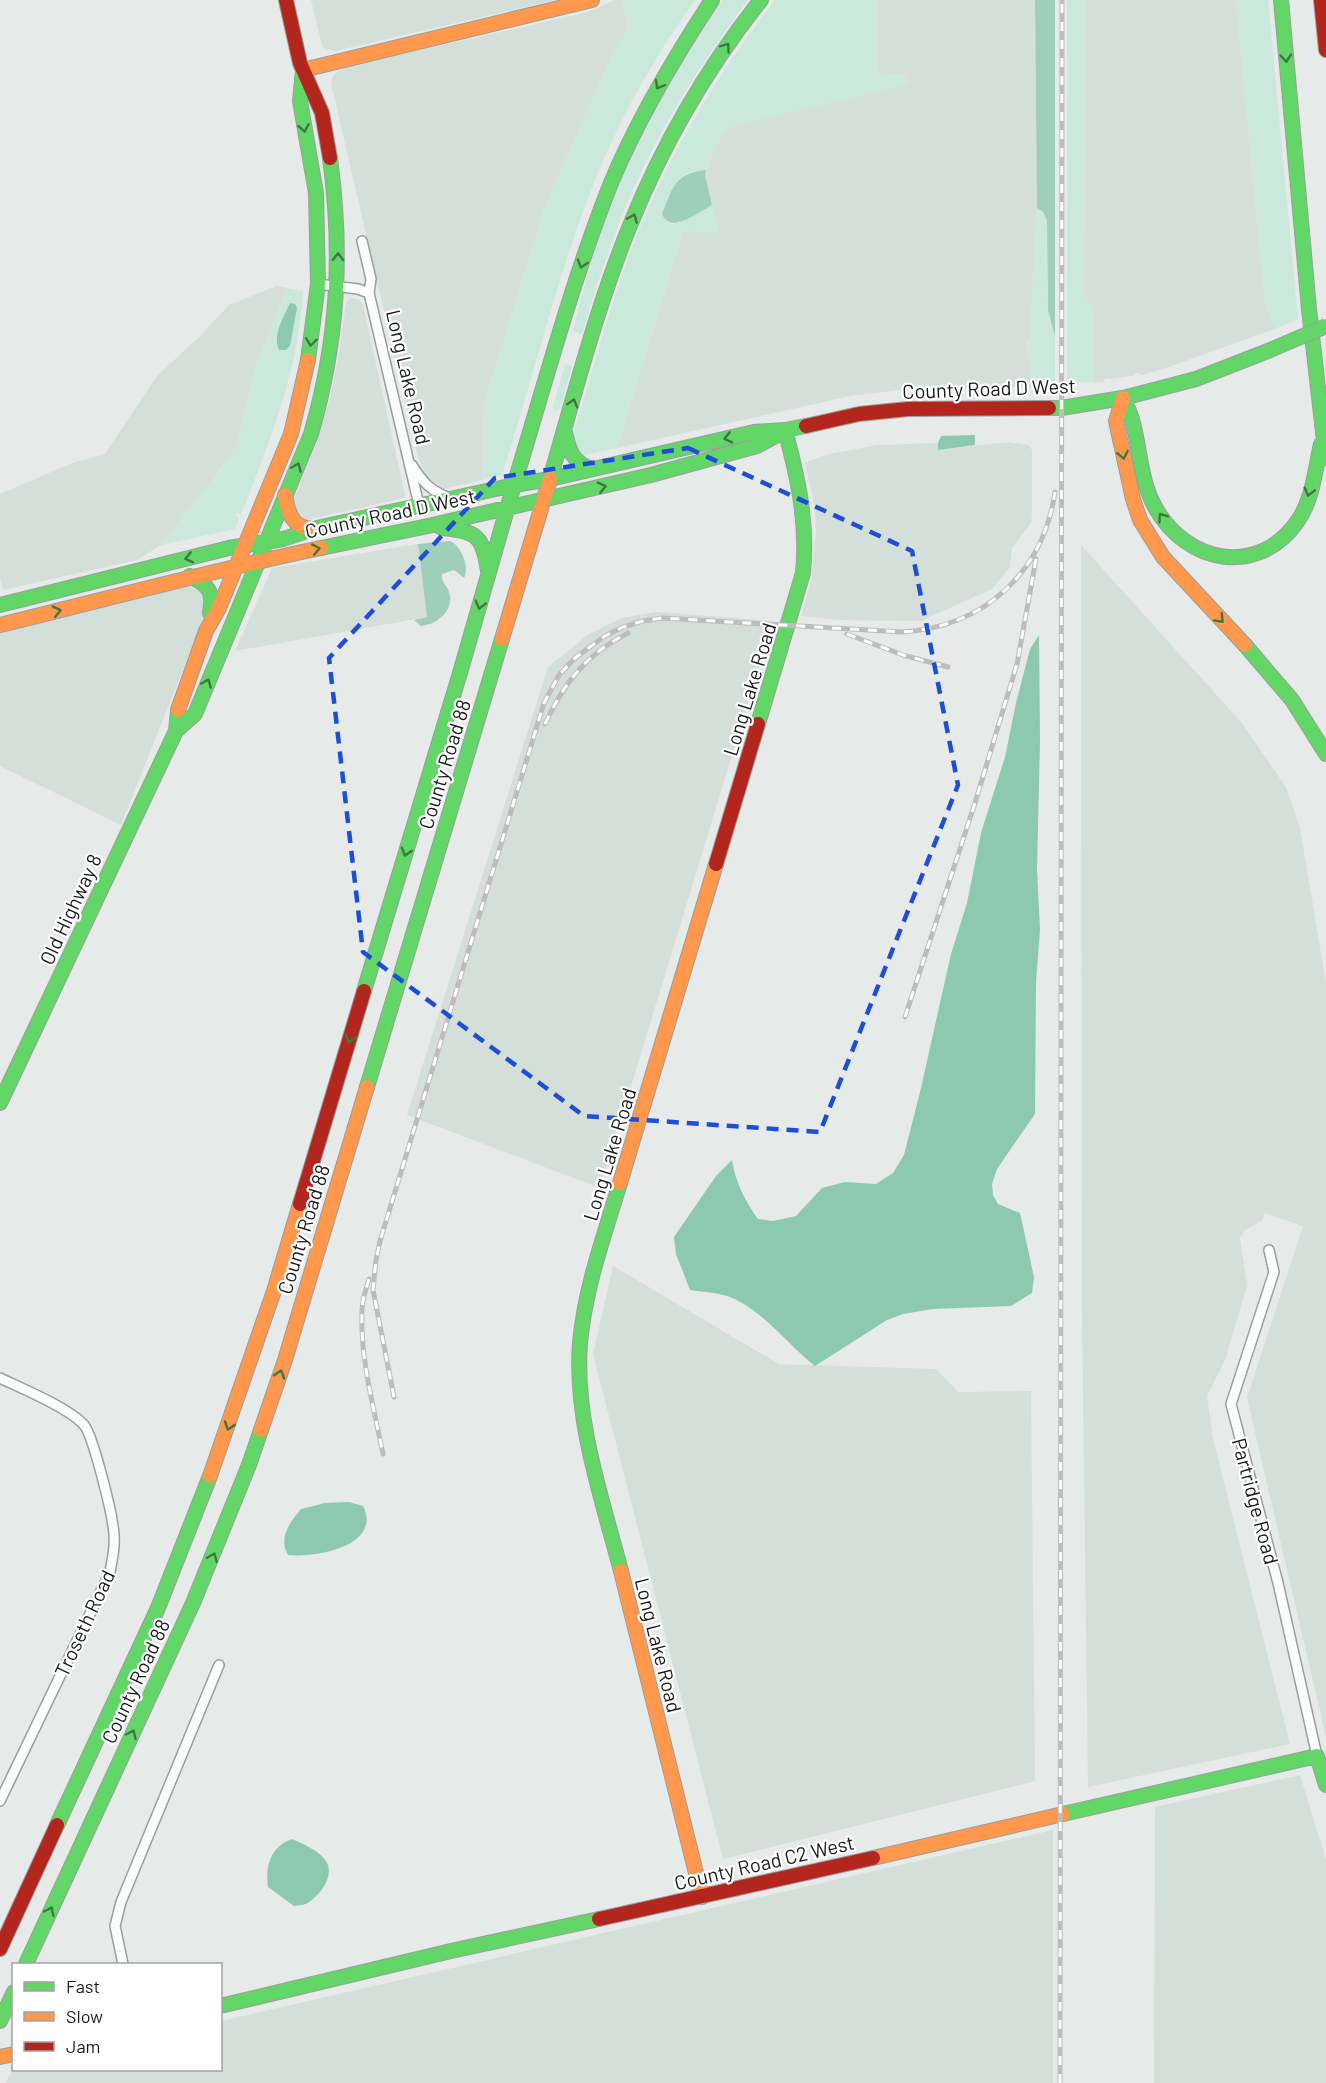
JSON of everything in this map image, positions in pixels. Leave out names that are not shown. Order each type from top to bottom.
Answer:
[{"type":"main road","points":[[286,0],[303,70],[319,64],[592,0]]},
{"type":"main road","name":"County Road 88","points":[[0,1949],[153,1618],[221,1449],[274,1291],[582,262],[612,181],[654,93],[712,0]]},
{"type":"main road","name":"County Road 88","points":[[27,1963],[193,1603],[222,1535],[261,1430],[285,1360],[617,259],[652,175],[678,125],[727,45],[761,0]]},
{"type":"main road","points":[[1281,0],[1309,309],[1326,458]]},
{"type":"main road","points":[[1322,0],[1326,50]]},
{"type":"main road","name":"Old Highway 8","points":[[2,1094],[176,731],[179,704],[206,631],[219,608],[291,434],[308,364],[318,284],[316,193],[300,101],[303,70]]},
{"type":"main road","name":"Old Highway 8","points":[[176,731],[195,714],[311,434],[325,387],[332,350],[338,249],[329,155],[317,97],[303,70]]},
{"type":"main road","name":"County Road D West","points":[[0,605],[246,545],[283,539],[317,528],[514,484],[550,479],[754,432],[785,430],[859,414],[898,410],[937,407],[1061,408],[1124,398],[1196,380],[1326,326]]},
{"type":"main road","points":[[1124,398],[1133,418],[1142,470],[1153,503],[1181,540],[1188,546],[1211,555],[1238,557],[1252,555],[1266,549],[1289,533],[1304,510],[1323,435]]},
{"type":"main road","points":[[1124,398],[1116,421],[1133,499],[1151,540],[1163,557],[1280,685],[1326,754]]},
{"type":"main road","points":[[565,428],[569,452],[574,460],[577,464],[591,469]]},
{"type":"main road","name":"County Road D West","points":[[0,625],[237,565],[428,526],[651,475],[757,446],[785,430]]},
{"type":"main road","name":"Long Lake Road","points":[[702,1897],[586,1433],[581,1404],[578,1350],[588,1290],[803,573],[807,530],[804,507],[785,430]]},
{"type":"main road","points":[[285,494],[288,513],[293,521],[298,526],[309,529],[317,528]]},
{"type":"main road","points":[[428,526],[461,529],[475,535],[485,553],[488,575]]},
{"type":"main road","points":[[190,576],[210,589],[213,596],[206,631]]},
{"type":"main road","points":[[1317,1756],[1326,1785]]},
{"type":"main road","name":"County Road C2 West","points":[[222,2006],[452,1951],[702,1897],[1317,1756]]},
{"type":"main road","points":[[0,2021],[12,1996]]},
{"type":"street","name":"Long Lake Road","points":[[362,241],[371,279],[369,293],[419,505]]},
{"type":"street","name":"Long Lake Road","points":[[318,284],[369,293]]},
{"type":"street","points":[[407,455],[417,474],[433,491],[453,499]]},
{"type":"street","name":"Partridge Road","points":[[1269,1250],[1274,1272],[1231,1404],[1278,1583],[1317,1756]]},
{"type":"street","name":"Troseth Road","points":[[0,1378],[60,1408],[85,1425],[95,1451],[113,1526],[114,1551],[110,1572],[0,1801]]},
{"type":"street","points":[[123,1963],[115,1926],[121,1902],[219,1665]]},
{"type":"highlighted area","points":[[688,448],[912,551],[958,785],[820,1132],[584,1116],[363,952],[329,658],[495,478]]},
{"type":"shaded area","points":[[311,0],[555,0],[335,51],[325,49],[322,45]]},
{"type":"shaded area","points":[[614,0],[622,0],[628,23],[627,31],[606,69],[544,210],[484,405],[483,480],[444,489],[427,477],[418,458],[331,83],[332,79],[334,74],[347,67],[588,12]]},
{"type":"shaded area","points":[[622,0],[695,0],[654,63],[607,152],[570,249],[502,475],[483,480],[484,405],[544,210],[606,69],[627,31],[628,23]]},
{"type":"shaded area","points":[[722,0],[748,0],[702,66],[660,135],[620,220],[582,334],[573,331],[596,246],[611,203],[637,142],[668,83]]},
{"type":"shaded area","points":[[775,0],[877,0],[877,73],[906,75],[909,84],[730,127],[718,141],[706,170],[688,174],[677,183],[662,213],[664,219],[672,224],[680,222],[712,205],[719,232],[683,231],[617,448],[580,456],[572,439],[614,298],[644,219],[693,121],[732,59]]},
{"type":"shaded area","points":[[877,0],[1035,0],[1037,208],[1030,340],[1026,340],[1033,387],[913,389],[855,395],[617,448],[683,231],[718,231],[705,175],[712,152],[723,133],[730,127],[906,75],[877,74]]},
{"type":"shaded area","points":[[1035,0],[1055,0],[1055,337],[1048,311],[1047,220],[1043,212],[1037,208]]},
{"type":"shaded area","points":[[1067,0],[1085,0],[1084,297],[1091,302],[1093,308],[1094,382],[1067,383]]},
{"type":"shaded area","points":[[1085,0],[1236,0],[1265,303],[1275,329],[1163,369],[1142,375],[1137,373],[1133,376],[1107,378],[1102,382],[1094,382],[1093,308],[1084,297]]},
{"type":"shaded area","points":[[1236,0],[1268,0],[1298,319],[1275,329],[1265,303]]},
{"type":"shaded area","points":[[706,170],[705,175],[712,205],[685,220],[671,222],[666,220],[662,214],[672,190],[680,179],[694,172]]},
{"type":"shaded area","points":[[1037,208],[1043,212],[1047,220],[1047,287],[1049,320],[1055,337],[1055,384],[1033,387],[1026,340],[1030,339]]},
{"type":"shaded area","points":[[277,286],[287,288],[257,363],[237,446],[161,545],[137,560],[3,590],[0,578],[0,494],[72,463],[105,454],[157,376],[229,305]]},
{"type":"shaded area","points":[[287,288],[303,291],[300,321],[289,377],[263,459],[241,514],[237,513],[236,516],[239,518],[235,529],[161,545],[237,446],[257,363]]},
{"type":"shaded area","points":[[350,298],[359,299],[363,305],[405,495],[404,498],[306,520],[298,513],[294,499],[315,447],[330,398],[346,303]]},
{"type":"shaded area","points":[[290,303],[295,304],[297,308],[290,346],[286,350],[279,350],[278,332]]},
{"type":"shaded area","points":[[565,364],[572,366],[560,408],[555,412],[553,408]]},
{"type":"shaded area","points":[[975,435],[975,445],[938,450],[941,436]]},
{"type":"shaded area","points":[[1009,442],[1028,445],[1032,450],[1031,523],[1012,548],[1010,567],[992,589],[921,621],[838,620],[801,616],[811,581],[816,533],[815,508],[805,463],[825,455],[877,445],[938,443],[938,450]]},
{"type":"shaded area","points":[[450,541],[461,552],[466,573],[464,578],[454,570],[442,574],[450,599],[447,610],[438,620],[421,626],[414,620],[427,617],[418,544]]},
{"type":"shaded area","points":[[418,544],[427,617],[235,651],[272,568]]},
{"type":"shaded area","points":[[1081,545],[1241,722],[1286,787],[1300,828],[1326,983],[1326,1737],[1247,1398],[1303,1226],[1265,1213],[1262,1220],[1244,1231],[1240,1238],[1247,1286],[1225,1360],[1207,1396],[1213,1439],[1290,1744],[1088,1787],[1082,1314]]},
{"type":"shaded area","points":[[185,587],[201,592],[207,602],[206,612],[121,825],[0,766],[0,629]]},
{"type":"shaded area","points":[[657,612],[773,621],[600,1188],[407,1115],[548,667],[589,634],[621,618]]},
{"type":"shaded area","points":[[1039,635],[1040,741],[1037,869],[1040,930],[1036,982],[1035,1114],[997,1169],[992,1184],[993,1195],[998,1204],[1020,1213],[1034,1277],[1032,1293],[1011,1306],[933,1309],[903,1314],[887,1320],[815,1366],[762,1317],[739,1301],[722,1295],[690,1290],[676,1254],[674,1237],[716,1176],[732,1160],[738,1183],[753,1212],[758,1219],[773,1221],[796,1216],[822,1188],[845,1182],[876,1184],[893,1173],[904,1155],[951,954],[967,903],[981,833],[1005,757],[1030,649]]},
{"type":"shaded area","points":[[613,1266],[779,1364],[936,1369],[958,1392],[1031,1391],[1035,1781],[723,1859],[593,1354]]},
{"type":"shaded area","points":[[349,1502],[363,1506],[367,1520],[364,1531],[355,1540],[329,1551],[288,1555],[285,1549],[285,1536],[289,1525],[301,1509],[325,1503]]},
{"type":"shaded area","points":[[1300,1775],[1326,1860],[1326,2083],[1154,2083],[1155,1807]]},
{"type":"shaded area","points":[[1053,1830],[1053,2083],[6,2083],[12,2071],[222,2071],[222,2021]]},
{"type":"shaded area","points":[[292,1839],[321,1855],[329,1868],[325,1885],[317,1895],[308,1903],[294,1906],[268,1887],[267,1879],[269,1864],[274,1852],[279,1846]]},
{"type":"railway","points":[[1060,2083],[1062,0]]},
{"type":"railway","points":[[394,1397],[373,1290],[380,1241],[544,703],[559,675],[575,658],[605,636],[623,627],[662,618],[902,632],[932,628],[959,619],[983,607],[1005,590],[1023,571],[1038,547],[1048,521],[1055,492]]},
{"type":"railway","points":[[905,1017],[975,803],[1017,664],[1036,559]]},
{"type":"railway","points":[[545,724],[560,695],[588,660],[628,633]]},
{"type":"railway","points":[[847,634],[903,655],[948,667]]},
{"type":"railway","points":[[369,1279],[362,1307],[363,1347],[383,1454]]},
{"type":"traffic: fast","points":[[514,485],[571,295],[611,183],[657,89],[712,0]]},
{"type":"traffic: fast","points":[[550,479],[597,318],[619,254],[644,193],[688,107],[723,52],[761,0]]},
{"type":"traffic: fast","points":[[1281,0],[1309,309],[1326,458]]},
{"type":"traffic: fast","points":[[303,70],[300,101],[316,193],[318,284],[308,360]]},
{"type":"traffic: fast","points":[[176,731],[195,714],[311,434],[327,365],[336,297],[336,229],[330,158]]},
{"type":"traffic: fast","points":[[1268,351],[1326,326]]},
{"type":"traffic: fast","points":[[1049,408],[1123,398],[1196,379],[1268,351]]},
{"type":"traffic: fast","points":[[1123,398],[1129,411],[1145,480],[1155,507],[1168,526],[1185,541],[1203,551],[1223,556],[1243,557],[1262,551],[1281,540],[1297,522],[1310,495],[1321,444]]},
{"type":"traffic: fast","points":[[0,605],[229,548],[283,539],[317,528],[550,479],[754,432],[806,426]]},
{"type":"traffic: fast","points":[[758,724],[803,573],[804,536],[801,501],[785,430]]},
{"type":"traffic: fast","points":[[565,432],[572,455],[579,463],[591,469]]},
{"type":"traffic: fast","points":[[321,548],[651,475],[757,446],[781,433]]},
{"type":"traffic: fast","points":[[364,991],[514,485]]},
{"type":"traffic: fast","points":[[442,528],[463,531],[476,538],[484,550],[488,571]]},
{"type":"traffic: fast","points":[[190,576],[209,590],[210,613]]},
{"type":"traffic: fast","points":[[367,1087],[502,639]]},
{"type":"traffic: fast","points":[[1245,645],[1292,700],[1326,754]]},
{"type":"traffic: fast","points":[[0,1103],[176,731],[178,710]]},
{"type":"traffic: fast","points":[[620,1183],[586,1302],[582,1323],[579,1372],[585,1429],[591,1458],[621,1571]]},
{"type":"traffic: fast","points":[[26,1963],[193,1603],[261,1430]]},
{"type":"traffic: fast","points":[[57,1825],[158,1608],[210,1476]]},
{"type":"traffic: fast","points":[[1063,1814],[1317,1756],[1326,1785]]},
{"type":"traffic: fast","points":[[222,2006],[451,1951],[599,1919]]},
{"type":"traffic: fast","points":[[0,2021],[12,1996]]},
{"type":"traffic: slow","points":[[303,70],[592,0]]},
{"type":"traffic: slow","points":[[178,710],[206,631],[219,608],[291,434],[308,360]]},
{"type":"traffic: slow","points":[[1123,398],[1116,421],[1133,499],[1140,520],[1163,557],[1245,645]]},
{"type":"traffic: slow","points":[[502,639],[550,479]]},
{"type":"traffic: slow","points":[[285,495],[295,522],[312,529]]},
{"type":"traffic: slow","points":[[0,625],[200,575],[321,548]]},
{"type":"traffic: slow","points":[[620,1183],[716,864]]},
{"type":"traffic: slow","points":[[261,1430],[285,1360],[367,1087]]},
{"type":"traffic: slow","points":[[210,1476],[274,1291],[300,1204]]},
{"type":"traffic: slow","points":[[621,1571],[702,1897]]},
{"type":"traffic: slow","points":[[873,1858],[1063,1814]]},
{"type":"traffic: slow","points":[[0,2057],[12,2054]]},
{"type":"traffic: jam","points":[[286,0],[300,63],[322,113],[330,158]]},
{"type":"traffic: jam","points":[[1321,0],[1326,50]]},
{"type":"traffic: jam","points":[[806,426],[859,414],[908,409],[1049,408]]},
{"type":"traffic: jam","points":[[716,864],[758,724]]},
{"type":"traffic: jam","points":[[300,1204],[364,991]]},
{"type":"traffic: jam","points":[[0,1949],[57,1825]]},
{"type":"traffic: jam","points":[[599,1919],[873,1858]]}]
